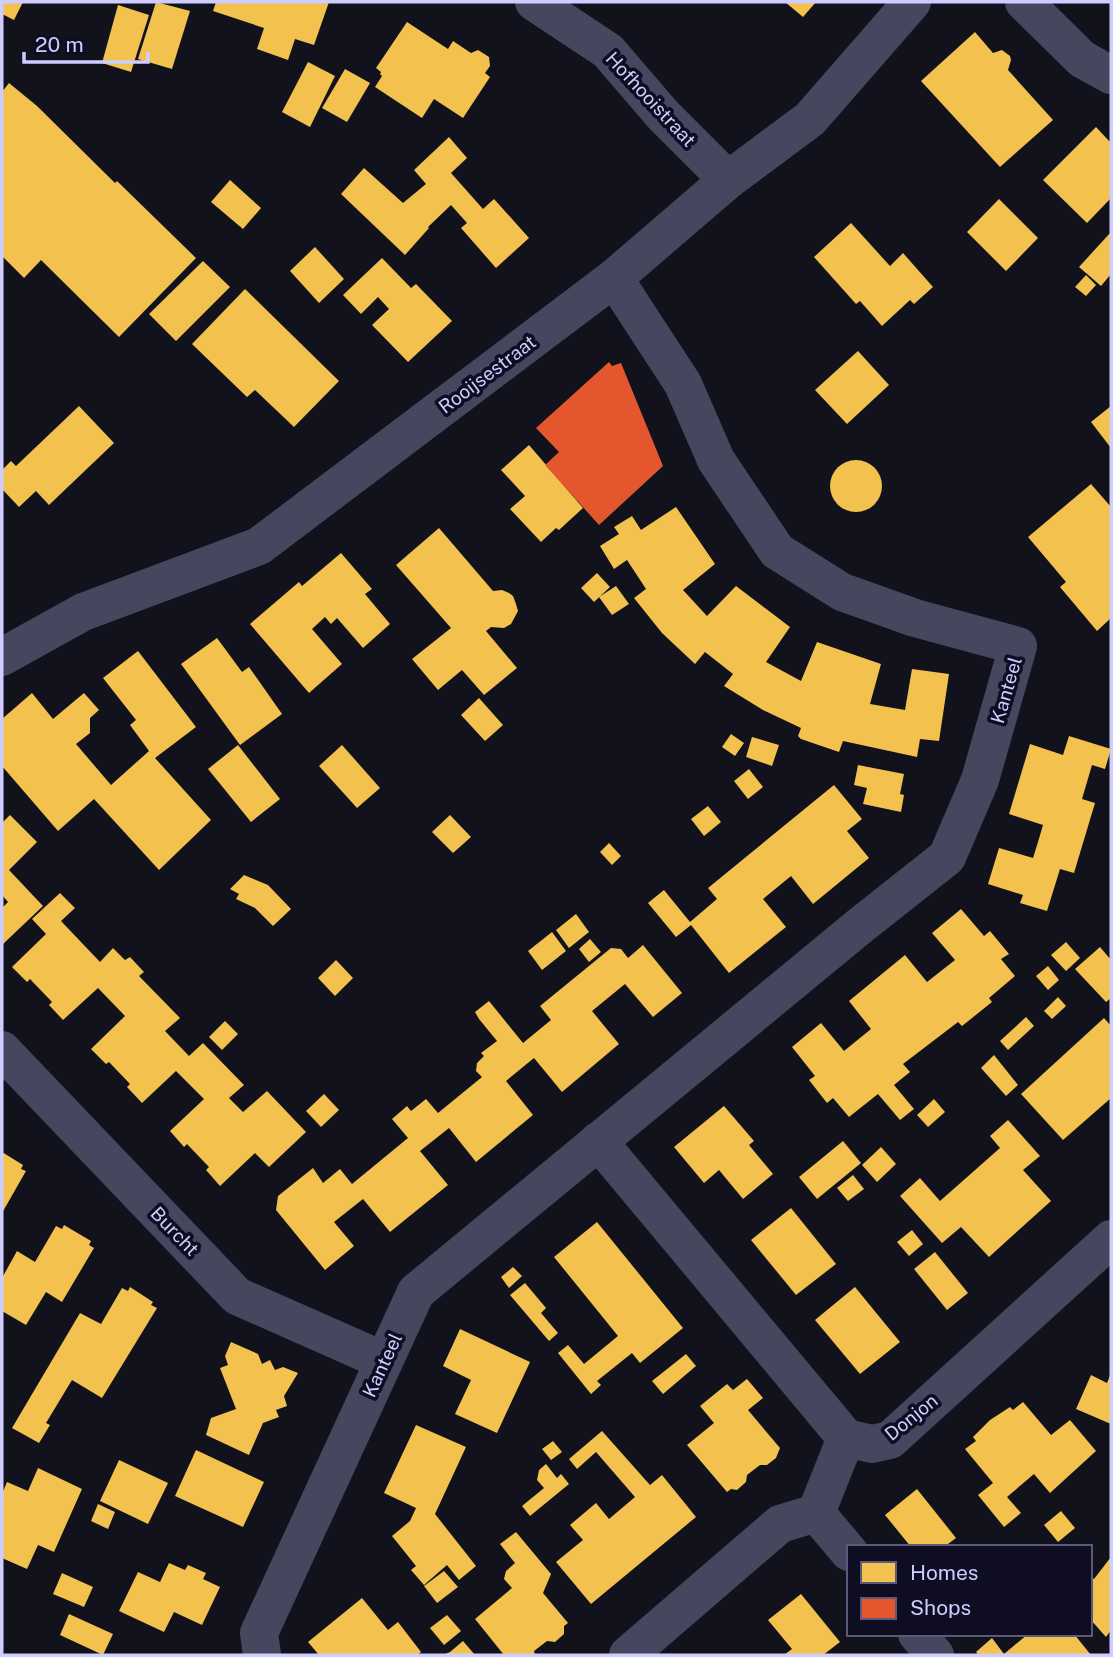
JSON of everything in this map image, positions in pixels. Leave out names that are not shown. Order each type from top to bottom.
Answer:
[{"type":"street","name":"Hofhooistraat","points":[[534,2],[608,51],[663,115],[728,180]]},
{"type":"street","name":"Rooijsestraat","points":[[2,657],[83,611],[259,546],[614,278],[728,180],[810,119],[912,2]]},
{"type":"street","points":[[1024,2],[1082,59],[1111,75]]},
{"type":"street","name":"Kanteel","points":[[262,1655],[259,1633],[416,1292],[947,857],[981,780],[1018,646],[915,618],[842,592],[777,551],[716,460],[683,384],[614,278]]},
{"type":"street","name":"Burcht","points":[[2,1050],[237,1296],[384,1361]]},
{"type":"street","points":[[598,1141],[846,1438],[816,1513]]},
{"type":"street","name":"Donjon","points":[[846,1438],[872,1444],[890,1440],[1111,1239]]},
{"type":"street","points":[[816,1513],[847,1550]]},
{"type":"street","points":[[628,1655],[780,1524],[816,1513]]},
{"type":"street","points":[[919,1636],[935,1655]]},
{"type":"building: Homes","points":[[2,2],[23,2],[14,20],[2,14]]},
{"type":"building: Homes","points":[[156,2],[190,11],[172,69],[138,59]]},
{"type":"building: Homes","points":[[216,2],[329,2],[314,45],[295,39],[288,60],[257,49],[264,28],[213,11]]},
{"type":"building: Homes","points":[[785,2],[816,2],[803,17]]},
{"type":"building: Homes","points":[[118,5],[149,15],[131,72],[102,63]]},
{"type":"building: Homes","points":[[407,22],[448,49],[453,41],[471,53],[478,50],[489,57],[490,66],[485,73],[490,77],[463,118],[434,99],[422,118],[375,87],[382,76],[376,68]]},
{"type":"building: Homes","points":[[975,32],[993,53],[1002,50],[1010,56],[1008,70],[1053,120],[1000,167],[921,81]]},
{"type":"building: Homes","points":[[308,62],[335,76],[310,127],[282,112]]},
{"type":"building: Homes","points":[[345,69],[370,83],[347,122],[322,108]]},
{"type":"building: Homes","points":[[9,83],[37,106],[196,258],[119,337],[41,260],[24,278],[2,256],[2,92]]},
{"type":"building: Homes","points":[[1096,127],[1111,143],[1111,198],[1087,223],[1043,180]]},
{"type":"building: Homes","points":[[449,137],[467,158],[451,173],[483,209],[494,199],[529,238],[496,268],[461,228],[467,223],[451,205],[405,255],[341,194],[364,168],[403,203],[426,184],[414,170]]},
{"type":"building: Homes","points":[[230,180],[261,208],[243,229],[211,202]]},
{"type":"building: Homes","points":[[999,199],[1038,238],[1006,271],[967,232]]},
{"type":"building: Homes","points":[[851,223],[890,266],[903,253],[933,287],[914,304],[910,300],[882,326],[860,301],[856,304],[814,257]]},
{"type":"building: Homes","points":[[1111,232],[1111,274],[1101,286],[1079,267]]},
{"type":"building: Homes","points":[[315,247],[344,279],[319,303],[290,271]]},
{"type":"building: Homes","points":[[382,258],[411,288],[416,284],[452,321],[408,362],[372,325],[389,309],[378,297],[361,314],[343,295]]},
{"type":"building: Homes","points":[[203,261],[230,287],[176,341],[149,314]]},
{"type":"building: Homes","points":[[1086,275],[1096,285],[1086,296],[1075,287]]},
{"type":"building: Homes","points":[[245,289],[339,381],[294,427],[255,390],[247,397],[192,344]]},
{"type":"building: Homes","points":[[858,351],[889,385],[847,424],[815,390]]},
{"type":"building: Homes","points":[[79,406],[114,443],[49,505],[36,491],[19,507],[2,489],[2,470],[11,461],[16,466]]},
{"type":"building: Homes","points":[[1111,406],[1111,448],[1091,422]]},
{"type":"building: Homes","points":[[529,445],[583,508],[541,542],[510,509],[525,496],[501,470]]},
{"type":"building: Homes","points":[[856,460],[866,462],[874,468],[880,476],[880,496],[874,504],[866,510],[856,512],[846,510],[838,504],[832,496],[830,486],[832,476],[838,468],[846,462]]},
{"type":"building: Homes","points":[[1091,484],[1111,507],[1111,618],[1097,631],[1060,587],[1066,582],[1028,537]]},
{"type":"building: Homes","points":[[676,507],[715,564],[683,590],[707,616],[736,586],[790,627],[766,662],[801,681],[817,642],[881,664],[870,704],[905,710],[912,669],[949,674],[939,741],[920,739],[917,757],[843,741],[839,752],[801,739],[798,736],[801,728],[763,710],[724,686],[733,674],[705,652],[695,664],[662,633],[634,598],[646,589],[627,560],[614,569],[600,546],[619,534],[614,527],[632,516],[641,530]]},
{"type":"building: Homes","points":[[439,528],[493,591],[502,590],[513,596],[518,611],[511,624],[504,628],[491,627],[486,631],[517,668],[484,695],[462,670],[438,690],[412,659],[451,628],[396,565]]},
{"type":"building: Homes","points":[[341,553],[372,589],[365,594],[390,624],[363,648],[337,618],[331,624],[325,617],[312,629],[342,664],[309,693],[250,624],[299,582],[302,586]]},
{"type":"building: Homes","points":[[597,573],[610,587],[594,602],[581,588]]},
{"type":"building: Homes","points":[[616,586],[629,604],[612,615],[599,597]]},
{"type":"building: Homes","points":[[217,638],[242,672],[249,667],[282,714],[240,745],[181,664]]},
{"type":"building: Homes","points":[[138,651],[196,727],[155,758],[211,820],[159,870],[94,799],[58,831],[2,766],[2,719],[32,693],[53,719],[84,693],[99,710],[90,718],[90,733],[76,744],[111,785],[149,751],[130,725],[136,720],[103,678]]},
{"type":"building: Homes","points":[[479,698],[503,725],[485,741],[461,715]]},
{"type":"building: Homes","points":[[731,734],[744,743],[735,756],[722,747]]},
{"type":"building: Homes","points":[[1069,736],[1111,749],[1105,769],[1092,765],[1082,799],[1095,803],[1074,873],[1060,869],[1047,911],[1020,903],[1023,895],[988,884],[999,848],[1033,858],[1038,842],[1043,825],[1009,814],[1030,744],[1063,755]]},
{"type":"building: Homes","points":[[752,737],[779,745],[772,766],[746,757]]},
{"type":"building: Homes","points":[[238,745],[280,799],[251,822],[208,769]]},
{"type":"building: Homes","points":[[342,745],[380,788],[357,808],[319,766]]},
{"type":"building: Homes","points":[[858,765],[904,774],[900,794],[904,795],[901,812],[863,804],[867,788],[854,785]]},
{"type":"building: Homes","points":[[749,769],[763,787],[748,799],[734,781]]},
{"type":"building: Homes","points":[[834,785],[862,819],[847,831],[869,858],[813,904],[791,876],[763,899],[786,927],[729,973],[691,925],[676,937],[648,903],[664,890],[690,922],[717,899],[708,888]]},
{"type":"building: Homes","points":[[708,806],[721,822],[704,836],[691,819]]},
{"type":"building: Homes","points":[[10,815],[37,842],[9,870],[43,906],[2,945],[2,908],[8,902],[2,895],[2,823]]},
{"type":"building: Homes","points":[[450,815],[471,837],[453,853],[432,832]]},
{"type":"building: Homes","points":[[609,843],[621,856],[612,865],[600,852]]},
{"type":"building: Homes","points":[[244,875],[268,885],[291,909],[273,926],[255,908],[236,899],[239,894],[230,889]]},
{"type":"building: Homes","points":[[60,893],[75,908],[61,921],[100,962],[113,948],[125,960],[130,957],[144,972],[139,976],[180,1018],[165,1031],[189,1056],[203,1043],[244,1085],[229,1098],[243,1112],[267,1091],[306,1132],[269,1167],[255,1153],[220,1186],[206,1170],[209,1167],[187,1144],[184,1147],[170,1131],[204,1099],[176,1071],[142,1103],[127,1087],[130,1084],[109,1062],[106,1064],[91,1049],[125,1016],[98,988],[63,1020],[49,1005],[52,1002],[30,979],[27,982],[12,967],[46,934],[32,919]]},
{"type":"building: Homes","points":[[961,909],[984,936],[990,931],[1009,954],[1001,959],[1015,976],[989,998],[992,1002],[962,1026],[958,1022],[903,1064],[910,1072],[894,1085],[914,1109],[900,1120],[878,1094],[849,1117],[833,1098],[827,1103],[809,1080],[815,1076],[792,1047],[821,1023],[844,1051],[871,1029],[849,1001],[905,955],[927,982],[955,960],[932,933]]},
{"type":"building: Homes","points":[[576,914],[589,932],[569,948],[556,930]]},
{"type":"building: Homes","points":[[552,932],[566,951],[542,970],[528,951]]},
{"type":"building: Homes","points":[[590,939],[601,952],[589,962],[579,949]]},
{"type":"building: Homes","points":[[1066,942],[1080,958],[1066,971],[1051,955]]},
{"type":"building: Homes","points":[[643,945],[682,993],[653,1017],[625,984],[592,1011],[619,1044],[562,1092],[534,1058],[506,1081],[533,1115],[476,1162],[449,1128],[420,1151],[448,1185],[390,1232],[363,1199],[334,1222],[354,1246],[325,1270],[276,1210],[278,1196],[313,1168],[323,1183],[340,1169],[352,1184],[408,1138],[392,1119],[407,1106],[411,1111],[426,1099],[438,1113],[482,1077],[476,1071],[477,1063],[484,1056],[481,1053],[497,1041],[475,1012],[489,1001],[523,1043],[551,1020],[540,1006],[611,948],[621,949],[628,958]]},
{"type":"building: Homes","points":[[1100,947],[1111,960],[1111,998],[1106,1002],[1075,969]]},
{"type":"building: Homes","points":[[336,960],[353,978],[335,996],[318,978]]},
{"type":"building: Homes","points":[[1048,966],[1059,980],[1048,990],[1036,976]]},
{"type":"building: Homes","points":[[1058,997],[1066,1006],[1052,1019],[1044,1011]]},
{"type":"building: Homes","points":[[1026,1017],[1034,1026],[1008,1050],[1000,1041]]},
{"type":"building: Homes","points":[[1104,1018],[1111,1026],[1111,1098],[1063,1140],[1021,1094]]},
{"type":"building: Homes","points":[[225,1021],[238,1034],[222,1050],[209,1037]]},
{"type":"building: Homes","points":[[994,1055],[1018,1085],[1006,1096],[981,1068]]},
{"type":"building: Homes","points":[[324,1094],[339,1110],[321,1127],[306,1111]]},
{"type":"building: Homes","points":[[934,1099],[945,1112],[928,1127],[917,1115]]},
{"type":"building: Homes","points":[[724,1106],[754,1141],[749,1145],[773,1174],[743,1199],[719,1170],[704,1183],[674,1147]]},
{"type":"building: Homes","points":[[1008,1120],[1040,1156],[1023,1170],[1051,1201],[989,1257],[961,1227],[942,1243],[900,1196],[920,1178],[940,1201],[1000,1148],[990,1136]]},
{"type":"building: Homes","points":[[843,1141],[861,1163],[817,1199],[799,1177]]},
{"type":"building: Homes","points":[[881,1147],[896,1164],[877,1182],[862,1165]]},
{"type":"building: Homes","points":[[2,1152],[23,1165],[21,1169],[26,1171],[2,1213]]},
{"type":"building: Homes","points":[[853,1175],[864,1189],[848,1201],[837,1188]]},
{"type":"building: Homes","points":[[791,1208],[836,1264],[796,1295],[751,1240]]},
{"type":"building: Homes","points":[[597,1222],[683,1328],[640,1363],[632,1353],[597,1381],[601,1385],[591,1394],[558,1353],[568,1345],[584,1364],[618,1336],[554,1257]]},
{"type":"building: Homes","points":[[64,1225],[91,1241],[89,1245],[94,1248],[62,1302],[46,1292],[26,1325],[2,1311],[2,1278],[17,1251],[35,1262],[56,1226],[62,1229]]},
{"type":"building: Homes","points":[[912,1230],[923,1244],[909,1256],[897,1242]]},
{"type":"building: Homes","points":[[935,1252],[968,1293],[947,1310],[914,1269]]},
{"type":"building: Homes","points":[[513,1267],[522,1276],[509,1288],[501,1277]]},
{"type":"building: Homes","points":[[525,1283],[546,1308],[541,1313],[558,1333],[549,1341],[510,1295]]},
{"type":"building: Homes","points":[[130,1287],[153,1302],[151,1305],[157,1308],[102,1398],[72,1380],[46,1423],[50,1425],[39,1443],[12,1428],[80,1313],[101,1324],[122,1288],[128,1291]]},
{"type":"building: Homes","points":[[855,1287],[900,1342],[860,1374],[815,1320]]},
{"type":"building: Homes","points":[[460,1329],[530,1362],[497,1433],[455,1414],[471,1380],[443,1366]]},
{"type":"building: Homes","points":[[231,1342],[258,1354],[262,1364],[270,1360],[275,1370],[283,1367],[298,1373],[284,1396],[287,1406],[276,1410],[279,1417],[263,1423],[249,1455],[206,1435],[211,1418],[236,1409],[220,1368],[228,1365],[225,1356]]},
{"type":"building: Homes","points":[[686,1354],[696,1366],[663,1394],[652,1381]]},
{"type":"building: Homes","points":[[1111,1373],[1111,1424],[1076,1409],[1091,1375],[1107,1383]]},
{"type":"building: Homes","points":[[747,1379],[763,1398],[748,1410],[780,1448],[776,1458],[747,1475],[746,1482],[737,1490],[731,1489],[727,1492],[687,1445],[714,1423],[700,1406],[727,1384],[733,1390]]},
{"type":"building: Homes","points":[[1023,1402],[1051,1435],[1070,1420],[1096,1451],[1050,1493],[1034,1474],[1007,1497],[1021,1513],[1004,1527],[978,1495],[993,1483],[965,1449],[976,1441],[973,1437],[990,1420],[1010,1407],[1013,1410]]},
{"type":"building: Homes","points":[[416,1425],[466,1447],[435,1514],[476,1566],[459,1580],[447,1565],[424,1585],[411,1570],[416,1566],[392,1536],[410,1521],[416,1508],[384,1493]]},
{"type":"building: Homes","points":[[602,1431],[650,1485],[662,1475],[696,1517],[591,1604],[556,1562],[583,1540],[570,1525],[596,1503],[609,1519],[635,1497],[596,1452],[577,1469],[569,1459]]},
{"type":"building: Homes","points":[[553,1441],[562,1452],[551,1460],[542,1449]]},
{"type":"building: Homes","points":[[196,1450],[264,1482],[243,1527],[175,1496]]},
{"type":"building: Homes","points":[[119,1460],[168,1483],[148,1524],[100,1501]]},
{"type":"building: Homes","points":[[546,1464],[557,1478],[561,1474],[569,1484],[530,1516],[522,1506],[544,1488],[537,1480],[539,1470]]},
{"type":"building: Homes","points":[[38,1468],[82,1489],[54,1552],[38,1545],[27,1569],[2,1558],[2,1494],[7,1482],[28,1491]]},
{"type":"building: Homes","points":[[917,1489],[956,1538],[947,1545],[909,1545],[885,1515]]},
{"type":"building: Homes","points":[[98,1504],[115,1512],[108,1529],[91,1521]]},
{"type":"building: Homes","points":[[1061,1511],[1075,1528],[1058,1542],[1044,1525]]},
{"type":"building: Homes","points":[[516,1532],[551,1574],[543,1593],[568,1623],[564,1626],[564,1634],[555,1642],[547,1641],[534,1651],[535,1655],[504,1655],[475,1619],[512,1588],[504,1579],[506,1571],[515,1563],[500,1544]]},
{"type":"building: Homes","points":[[1111,1557],[1111,1630],[1106,1637],[1092,1621],[1092,1578],[1094,1579]]},
{"type":"building: Homes","points":[[169,1563],[185,1570],[188,1565],[206,1573],[203,1579],[220,1587],[202,1625],[174,1612],[164,1632],[119,1611],[138,1572],[160,1582]]},
{"type":"building: Homes","points":[[444,1571],[458,1587],[437,1603],[424,1586]]},
{"type":"building: Homes","points":[[62,1573],[93,1587],[84,1607],[53,1594]]},
{"type":"building: Homes","points":[[801,1594],[840,1642],[823,1655],[784,1655],[792,1649],[768,1620]]},
{"type":"building: Homes","points":[[362,1598],[388,1630],[398,1622],[421,1652],[417,1655],[319,1655],[308,1642]]},
{"type":"building: Homes","points":[[69,1614],[113,1634],[103,1655],[60,1635]]},
{"type":"building: Homes","points":[[447,1615],[461,1631],[444,1645],[430,1628]]},
{"type":"building: Homes","points":[[1026,1636],[1076,1636],[1091,1655],[979,1655],[976,1652],[992,1638],[1004,1654]]},
{"type":"building: Homes","points":[[463,1641],[475,1655],[443,1655],[450,1652]]},
{"type":"building: Shops","points":[[609,362],[612,366],[621,363],[663,466],[599,525],[545,465],[559,452],[536,428]]}]
